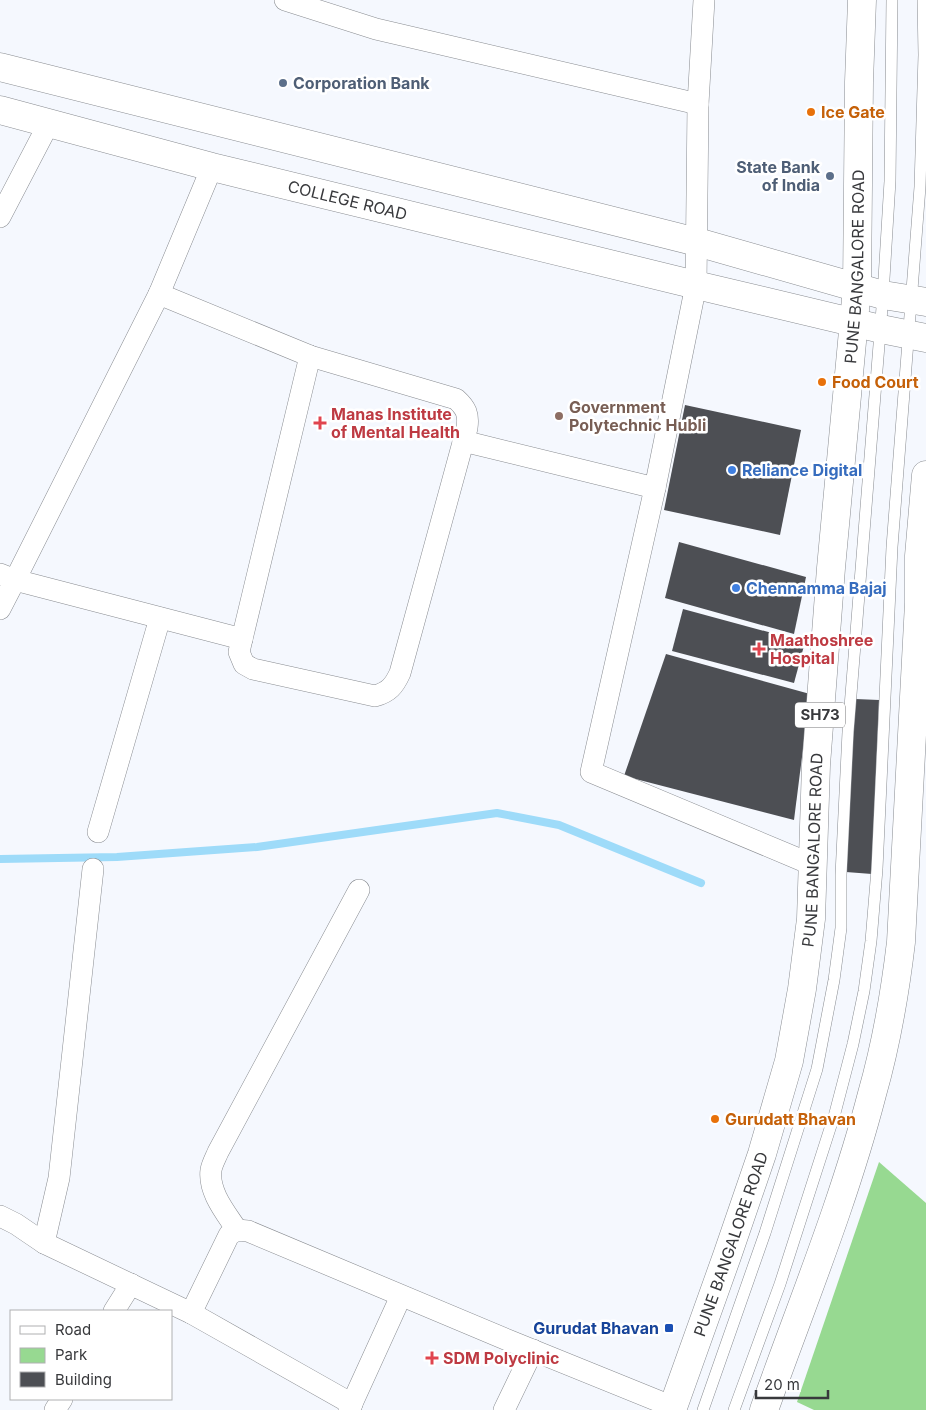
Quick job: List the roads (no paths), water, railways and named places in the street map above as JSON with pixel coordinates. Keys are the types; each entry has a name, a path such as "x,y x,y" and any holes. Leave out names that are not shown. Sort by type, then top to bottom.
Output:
{"main road":[{"name":"PUNE BANGALORE ROAD","path":"673,1409 752,1182 789,1061 805,972 811,919 816,765 831,568 857,288 859,82 862,0"},
{"path":"0,67 697,242 857,288 919,301"},
{"name":"COLLEGE ROAD","path":"0,110 212,167 696,285 918,336"},
{"path":"764,1410 849,1172 873,1094 890,1015 901,942 922,604 919,556 926,475"}],"street":[{"path":"285,0 376,29 698,104"},
{"path":"704,0 698,104 696,285 655,488 591,772 812,865"},
{"path":"0,217 49,122"},
{"path":"0,609 7,577 159,294 212,167"},
{"path":"159,294 310,356 456,399 466,408 468,418 463,441 400,673 395,685 391,689 386,693 375,696 253,668 244,664 239,652 310,356"},
{"path":"463,441 655,488"},
{"path":"7,577 242,639"},
{"path":"98,832 160,618"},
{"path":"44,1243 59,1178 93,868"},
{"path":"237,1230 216,1197 212,1185 211,1170 218,1152 359,890"},
{"path":"0,1216 16,1224 44,1243 191,1313 350,1407 401,1296"},
{"path":"191,1313 229,1235 237,1230 248,1230 673,1409"},
{"path":"115,1310 131,1284"},
{"path":"504,1410 533,1350"}],"lane":[{"path":"703,1410 766,1233 817,1069 834,980 841,928 841,874 848,732 881,328 890,181 892,0"},
{"path":"734,1410 780,1284 835,1113 854,1044 871,940 877,869 892,547 918,336 924,55 923,0"}],"waterway":[{"path":"0,859 117,857 257,847 497,813 559,825 701,883"}],"place":[{"name":"Corporation Bank","path":"283,83"},
{"name":"Ice Gate","path":"811,112"},
{"name":"State Bank of India","path":"830,176"},
{"name":"Food Court","path":"822,382"},
{"name":"Government Polytechnic Hubli","path":"559,416"},
{"name":"Manas Institute of Mental Health","path":"320,423"},
{"name":"Reliance Digital","path":"732,470"},
{"name":"Chennamma Bajaj","path":"736,588"},
{"name":"Maathoshree Hospital","path":"759,649"},
{"name":"Gurudatt Bhavan","path":"715,1119"},
{"name":"Gurudat Bhavan","path":"669,1328"},
{"name":"SDM Polyclinic","path":"432,1358"}]}
